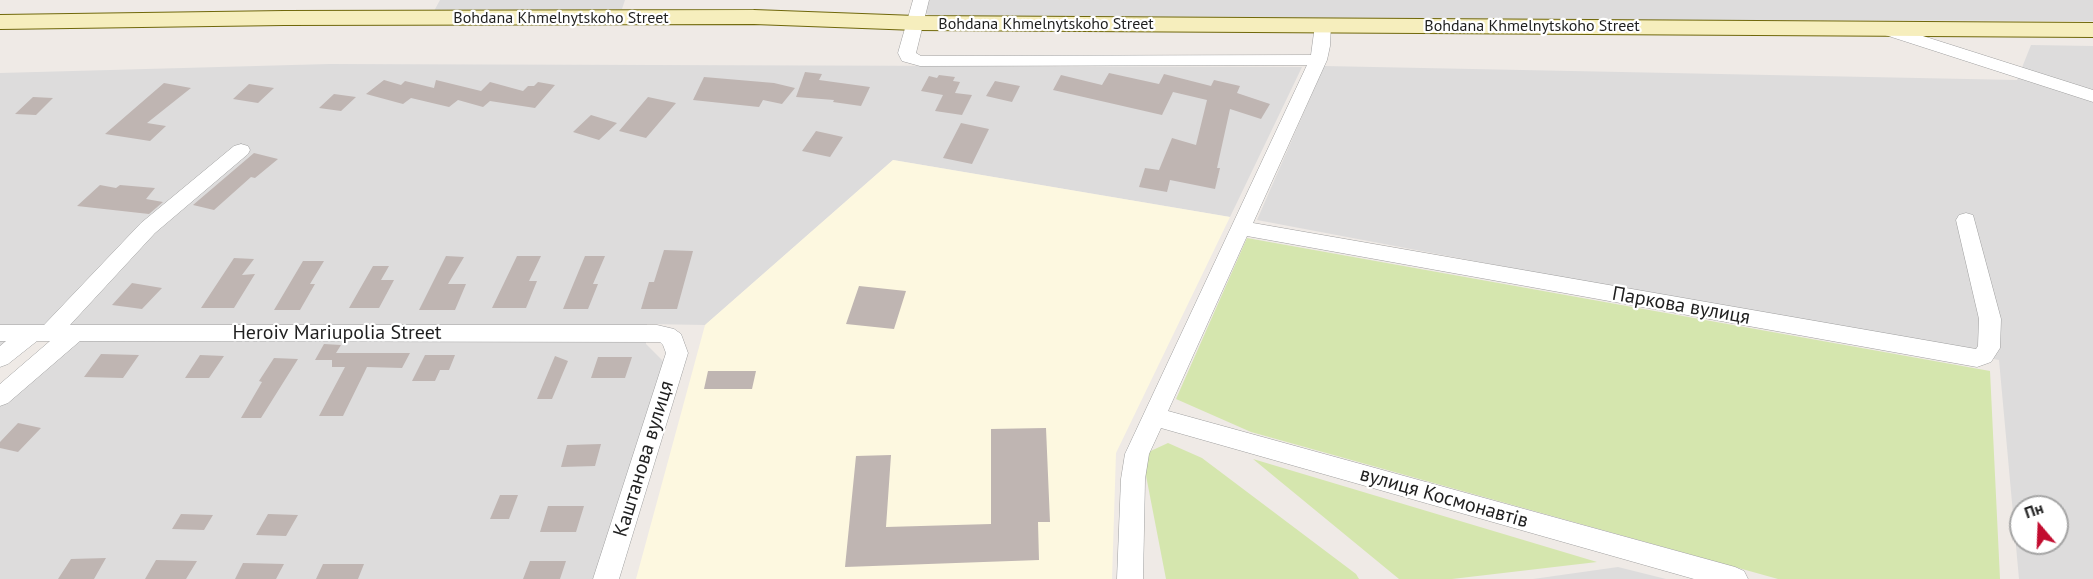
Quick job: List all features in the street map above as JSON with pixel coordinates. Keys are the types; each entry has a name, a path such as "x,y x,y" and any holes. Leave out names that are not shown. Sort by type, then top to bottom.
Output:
{"main road":[{"name":"Bohdana Khmelnytskoho Street","path":"0,22 284,18 754,17 918,11 1323,25 2093,30"}],"street":[{"path":"918,11 907,54 908,57 920,61 1318,60"},
{"path":"1130,579 1134,467 1137,454 1318,60 1322,46 1323,25"},
{"path":"1882,28 2093,96"},
{"path":"0,358 41,333 148,228 241,150"},
{"name":"Паркова вулиця","path":"1240,228 1977,358 1983,356 1989,348 1990,319 1966,220"},
{"name":"Heroiv Mariupolia Street","path":"0,333 657,333 673,340"},
{"path":"0,397 75,333"},
{"name":"Каштанова вулиця","path":"606,579 677,353 673,340"},
{"name":"вулиця Космонавтів","path":"1153,416 1735,579"}],"shaded area":[{"path":"440,0 625,0 622,9 434,11"},
{"path":"927,0 2093,0 2093,21 934,18 925,13"},
{"path":"2031,45 2093,46 2093,579 2019,579 2017,555 2069,555 2069,495 2011,495 1999,360 1257,220 1324,66 2017,80"},
{"path":"329,64 1302,67 1230,217 893,160 705,325 647,324 646,344 664,362 594,579 0,579 0,402 83,329 32,326 0,352 0,73"},
{"path":"893,160 1230,217 1116,453 1112,579 636,579 705,325"},
{"path":"1618,567 1666,579 1533,579"}],"green space":[{"path":"1247,238 1990,371 2000,579 1778,579 1251,432 1176,399"},
{"path":"1168,443 1202,458 1356,574 1359,579 1166,579 1142,455"},
{"path":"1253,459 1597,562 1452,579 1399,579"}],"building":[{"path":"805,72 822,74 819,80 870,87 861,106 833,102 834,100 796,97"},
{"path":"1109,73 1159,84 1164,74 1211,86 1214,80 1240,86 1237,93 1270,104 1261,119 1230,109 1217,168 1220,168 1215,189 1170,180 1167,192 1139,187 1145,168 1159,170 1172,138 1196,145 1207,100 1173,92 1162,115 1053,90 1061,75 1102,85"},
{"path":"939,75 955,77 953,81 960,82 955,93 972,95 962,115 935,111 943,95 921,91 929,76 937,78"},
{"path":"704,77 774,83 795,88 782,104 763,100 759,107 693,100"},
{"path":"384,80 401,85 405,81 434,88 436,80 481,91 490,82 523,91 538,82 555,85 535,108 490,101 483,107 458,100 449,107 411,98 403,104 366,94"},
{"path":"995,81 1020,86 1012,102 986,96"},
{"path":"164,83 191,88 147,123 166,126 150,141 105,134"},
{"path":"249,84 274,88 258,103 233,99"},
{"path":"334,94 356,97 341,111 319,108"},
{"path":"33,97 53,98 36,115 15,114"},
{"path":"648,97 676,103 646,138 619,131"},
{"path":"591,115 617,123 599,140 573,132"},
{"path":"961,123 989,129 972,164 943,158"},
{"path":"816,131 843,137 830,157 802,151"},
{"path":"254,153 278,159 255,178 251,177 214,210 193,205"},
{"path":"100,185 116,188 120,185 155,188 146,199 163,202 149,214 77,206"},
{"path":"664,250 693,251 677,309 641,309 649,282 654,282"},
{"path":"446,256 464,257 448,284 466,284 455,310 419,310"},
{"path":"517,256 541,256 529,281 537,281 526,308 492,308"},
{"path":"585,256 605,256 593,284 598,284 588,309 563,309"},
{"path":"234,258 254,259 242,275 255,274 234,308 201,308"},
{"path":"303,261 324,261 310,284 315,284 300,310 274,310"},
{"path":"373,266 389,266 381,280 394,280 379,308 349,308"},
{"path":"132,283 162,288 142,309 112,305"},
{"path":"859,286 906,291 894,329 846,324"},
{"path":"324,344 341,345 336,353 410,353 402,368 367,367 343,416 319,416 345,367 332,367 332,360 315,360"},
{"path":"101,354 139,355 123,378 84,377"},
{"path":"200,355 224,356 209,378 185,378"},
{"path":"425,355 455,355 449,370 440,370 435,381 412,381"},
{"path":"555,356 568,361 552,399 537,399"},
{"path":"598,357 632,357 625,378 591,378"},
{"path":"274,358 298,359 261,418 241,418 262,382 259,381"},
{"path":"708,371 756,371 752,389 704,389"},
{"path":"18,423 41,428 18,452 0,448 0,442"},
{"path":"1046,428 1050,522 1038,522 1039,560 845,567 856,456 891,455 886,527 991,524 991,429"},
{"path":"601,444 595,466 561,467 567,445"},
{"path":"500,495 518,495 509,519 490,519"},
{"path":"548,506 584,506 576,532 540,532"},
{"path":"181,514 213,515 204,530 172,529"},
{"path":"268,514 298,515 286,536 256,535"},
{"path":"106,558 94,579 58,579 71,559"},
{"path":"156,560 197,561 186,579 145,579"},
{"path":"530,561 566,561 560,579 523,579"},
{"path":"243,563 284,564 276,579 235,579"},
{"path":"323,564 364,564 358,579 316,579"}]}
